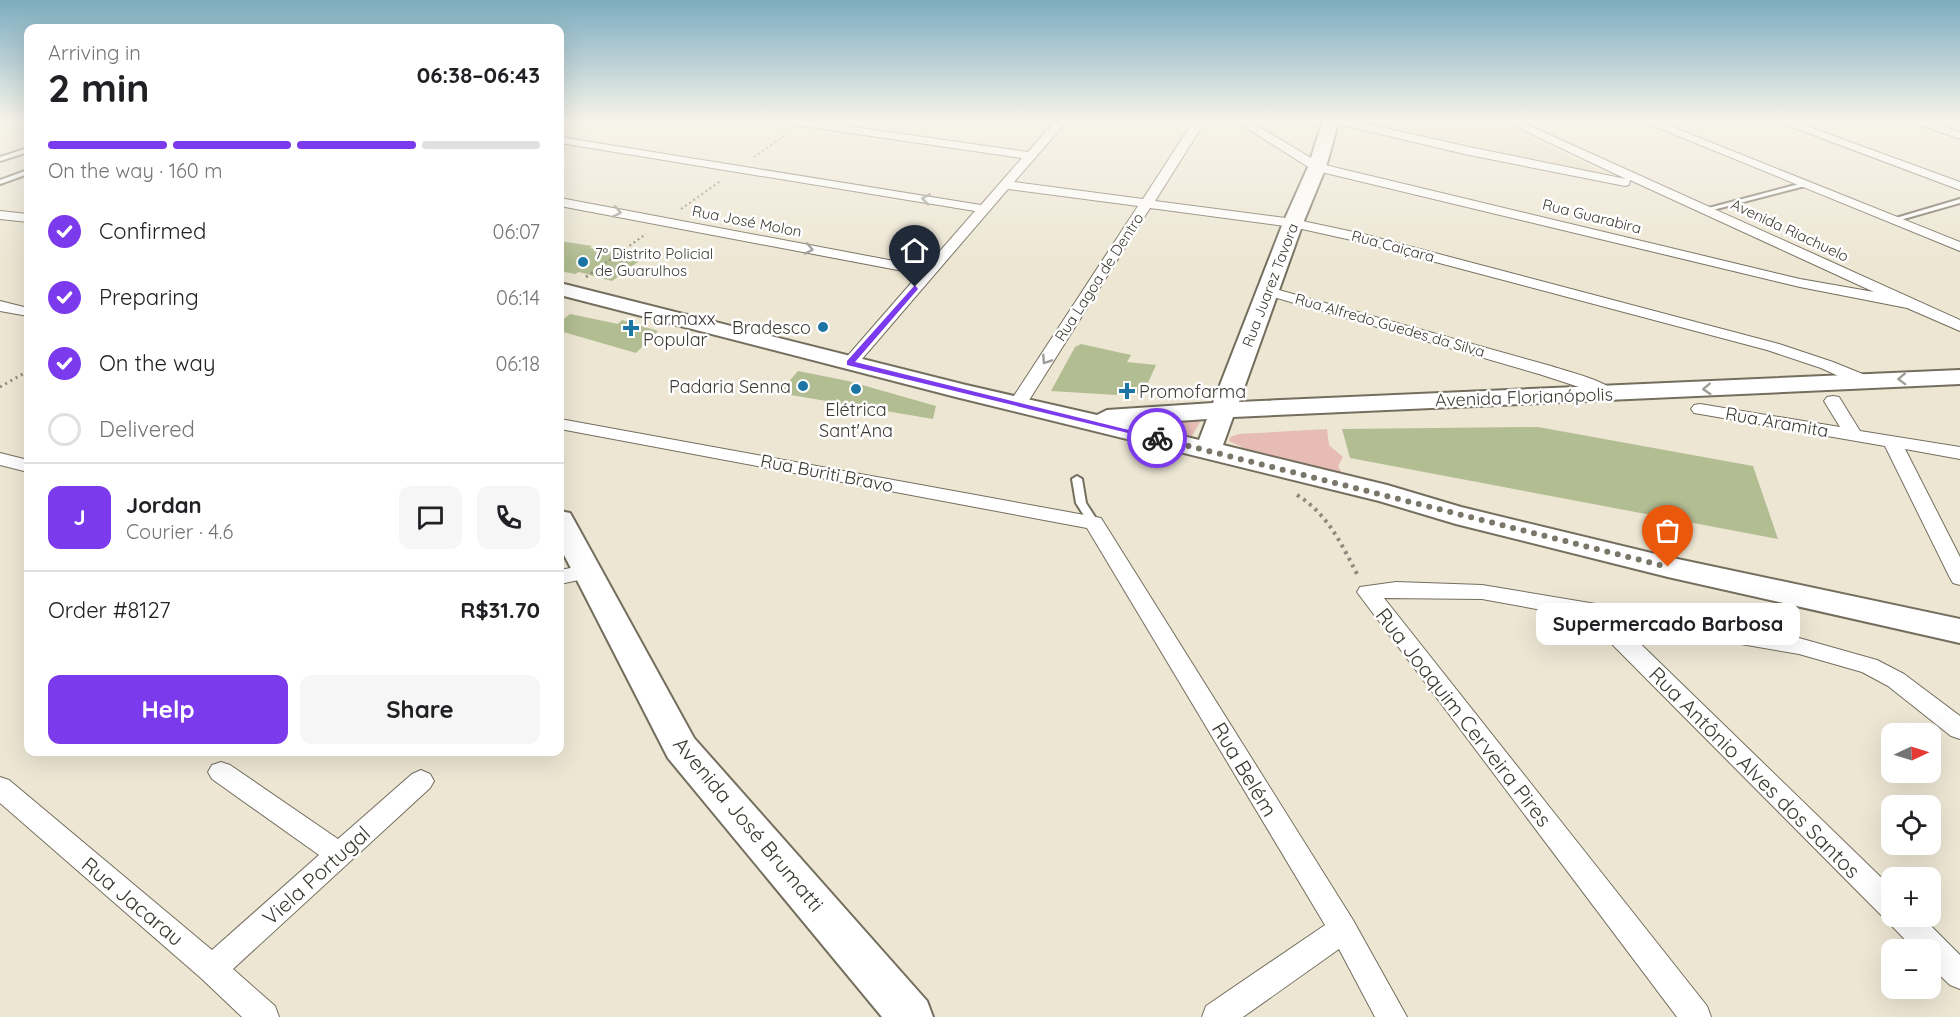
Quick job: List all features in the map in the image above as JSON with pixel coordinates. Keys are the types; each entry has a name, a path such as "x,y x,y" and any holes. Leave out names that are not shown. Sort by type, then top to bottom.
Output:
{"street":[{"path":"735,167 984,209"},
{"path":"850,363 1021,167"},
{"name":"Rua Lagoa de Dentro","path":"1017,405 1170,167"},
{"name":"Rua Juarez Tavora","path":"1208,451 1293,223 1317,167"},
{"name":"Rua Guarabira","path":"1319,167 1800,283 1912,304"},
{"path":"1551,167 1658,189"},
{"name":"Avenida Riachuelo","path":"1612,167 1960,326"},
{"path":"1761,167 1960,247"},
{"path":"1909,167 1960,186"},
{"name":"Rua Caiçara","path":"1005,185 1293,223 1358,237 1773,347 1827,365 1864,381"},
{"name":"Rua José Molon","path":"564,203 928,272"},
{"path":"0,215 24,218"},
{"path":"564,290 1658,565 1960,631"},
{"name":"Rua Alfredo Guedes da Silva","path":"1268,291 1569,377 1608,394"},
{"path":"0,306 24,311"},
{"name":"Rua Caiçara","path":"1773,347 1797,361 1828,392"},
{"name":"Rua Alfredo Guedes da Silva","path":"1511,360 1548,377 1555,383 1561,396"},
{"name":"Avenida Florianópolis","path":"1088,420 1139,414 1219,417 1700,409 1828,392 1864,381 1960,377"},
{"name":"Avenida Florianópolis","path":"1219,417 1608,394 1828,392 1960,394"},
{"name":"Rua Aramita","path":"1828,392 1854,435"},
{"name":"Rua Aramita","path":"1700,409 1960,453"},
{"name":"Rua Buriti Bravo","path":"564,425 1094,523"},
{"path":"1892,441 1960,578"},
{"path":"0,459 24,465"},
{"name":"Rua Belém","path":"1094,523 1343,929 1392,1017"},
{"name":"Avenida José Brumatti","path":"564,537 573,575 681,748 911,1017"},
{"path":"1368,592 1396,589 1482,592 1808,648 1869,666 1896,680 1960,729"},
{"name":"Rua Joaquim Cerveira Pires","path":"1368,592 1696,1017"},
{"name":"Rua Antônio Alves dos Santos","path":"1593,611 1881,896"},
{"path":"221,772 339,854"},
{"name":"Viela Portugal","path":"212,969 420,781"},
{"name":"Rua Jacarau","path":"0,788 212,969 264,1017"},
{"path":"1912,927 1960,975"},
{"path":"1217,1017 1343,929"}],"lane":[{"path":"0,182 24,173"},
{"path":"1705,210 1803,185"},
{"path":"1893,220 1960,201"},
{"path":"1077,478 1082,503 1094,523"}],"path":[{"path":"564,289 738,168"},
{"path":"0,387 24,373"},
{"name":"Rua Joaquim Cerveira Pires","path":"1287,490 1308,500 1327,521 1368,592"}],"shaded area":[{"path":"1573,167 1593,167 1612,176"},
{"path":"1197,419 1200,422 1192,436 1145,422"},
{"path":"1327,429 1329,445 1343,457 1338,466 1342,474 1248,450 1229,441 1230,437 1239,434"}],"building":[{"path":"564,242 592,246 590,248 642,259 612,281 579,272 575,274 564,272"},
{"path":"570,314 618,324 622,320 658,331 636,353 564,332 564,319"},
{"path":"1081,344 1131,355 1127,362 1156,365 1143,394 1117,395 1051,391 1075,347"},
{"path":"798,371 848,381 936,406 933,419 779,393"},
{"path":"1538,427 1753,466 1778,539 1350,458 1342,429"}],"way so far":[{"path":"1157,438 1387,494 1456,515 1668,567"}],"place":[{"name":"7º Distrito Policial de Guarulhos","path":"583,262"},
{"name":"Bradesco","path":"823,327"},
{"name":"Farmaxx Popular","path":"631,328"},
{"name":"Padaria Senna","path":"803,386"},
{"name":"Elétrica Sant'Ana","path":"856,389"},
{"name":"Promofarma","path":"1127,391"},
{"name":"Supermercado Barbosa","path":"1668,567"}],"route":[{"path":"915,287 850,363 1157,438"}]}
